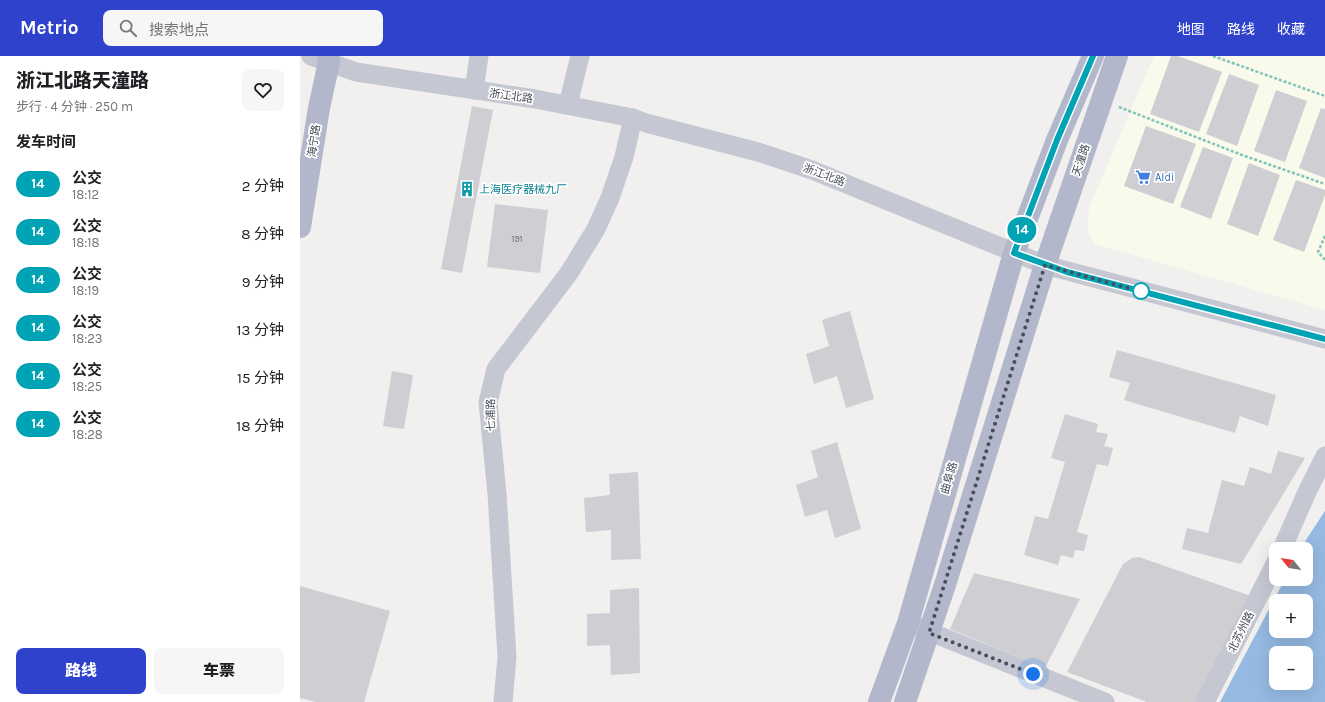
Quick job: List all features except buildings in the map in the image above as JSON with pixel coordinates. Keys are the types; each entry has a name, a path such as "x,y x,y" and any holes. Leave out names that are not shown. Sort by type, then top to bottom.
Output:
{"main road":[{"path":"1014,253 1057,140 1093,56"},
{"name":"天潼路","path":"1045,265 1117,56"},
{"name":"海宁路","path":"300,227 319,108 323,58"},
{"name":"曲阜路","path":"879,702 908,623 1014,253"},
{"path":"905,702 929,633 1045,265"}],"street":[{"path":"474,90 479,56"},
{"path":"568,105 580,56"},
{"name":"浙江北路","path":"323,58 356,72 568,105 633,118 646,123 758,152 812,170 1045,265 1325,339"},
{"name":"七浦路","path":"503,702 507,657 497,494 488,402 496,369 569,273 596,229 610,198 624,157 633,118"},
{"path":"1285,542 1306,492 1325,456"},
{"name":"北苏州路","path":"1205,702 1269,576"},
{"path":"908,623 929,633 1105,702"}],"path":[{"path":"1213,56 1325,96"},
{"path":"1101,100 1242,155 1325,184"},
{"path":"1325,236 1318,252 1325,260"}],"shaded area":[{"path":"1154,56 1325,56 1325,310 1095,244 1088,232 1089,208"}],"water":[{"path":"1325,511 1325,702 1220,702 1269,609 1269,638 1313,638 1313,594 1277,594 1281,586 1313,586 1313,542 1305,542"}],"bus line":[{"name":"14","path":"1093,56 1057,140 1014,253 1067,272 1325,339"}],"place":[{"name":"Aldi","path":"1143,177"},
{"name":"上海医疗器械九厂","path":"467,189"}],"route":[{"path":"1033,674 929,633 1045,265 1146,293 1141,291"}]}
